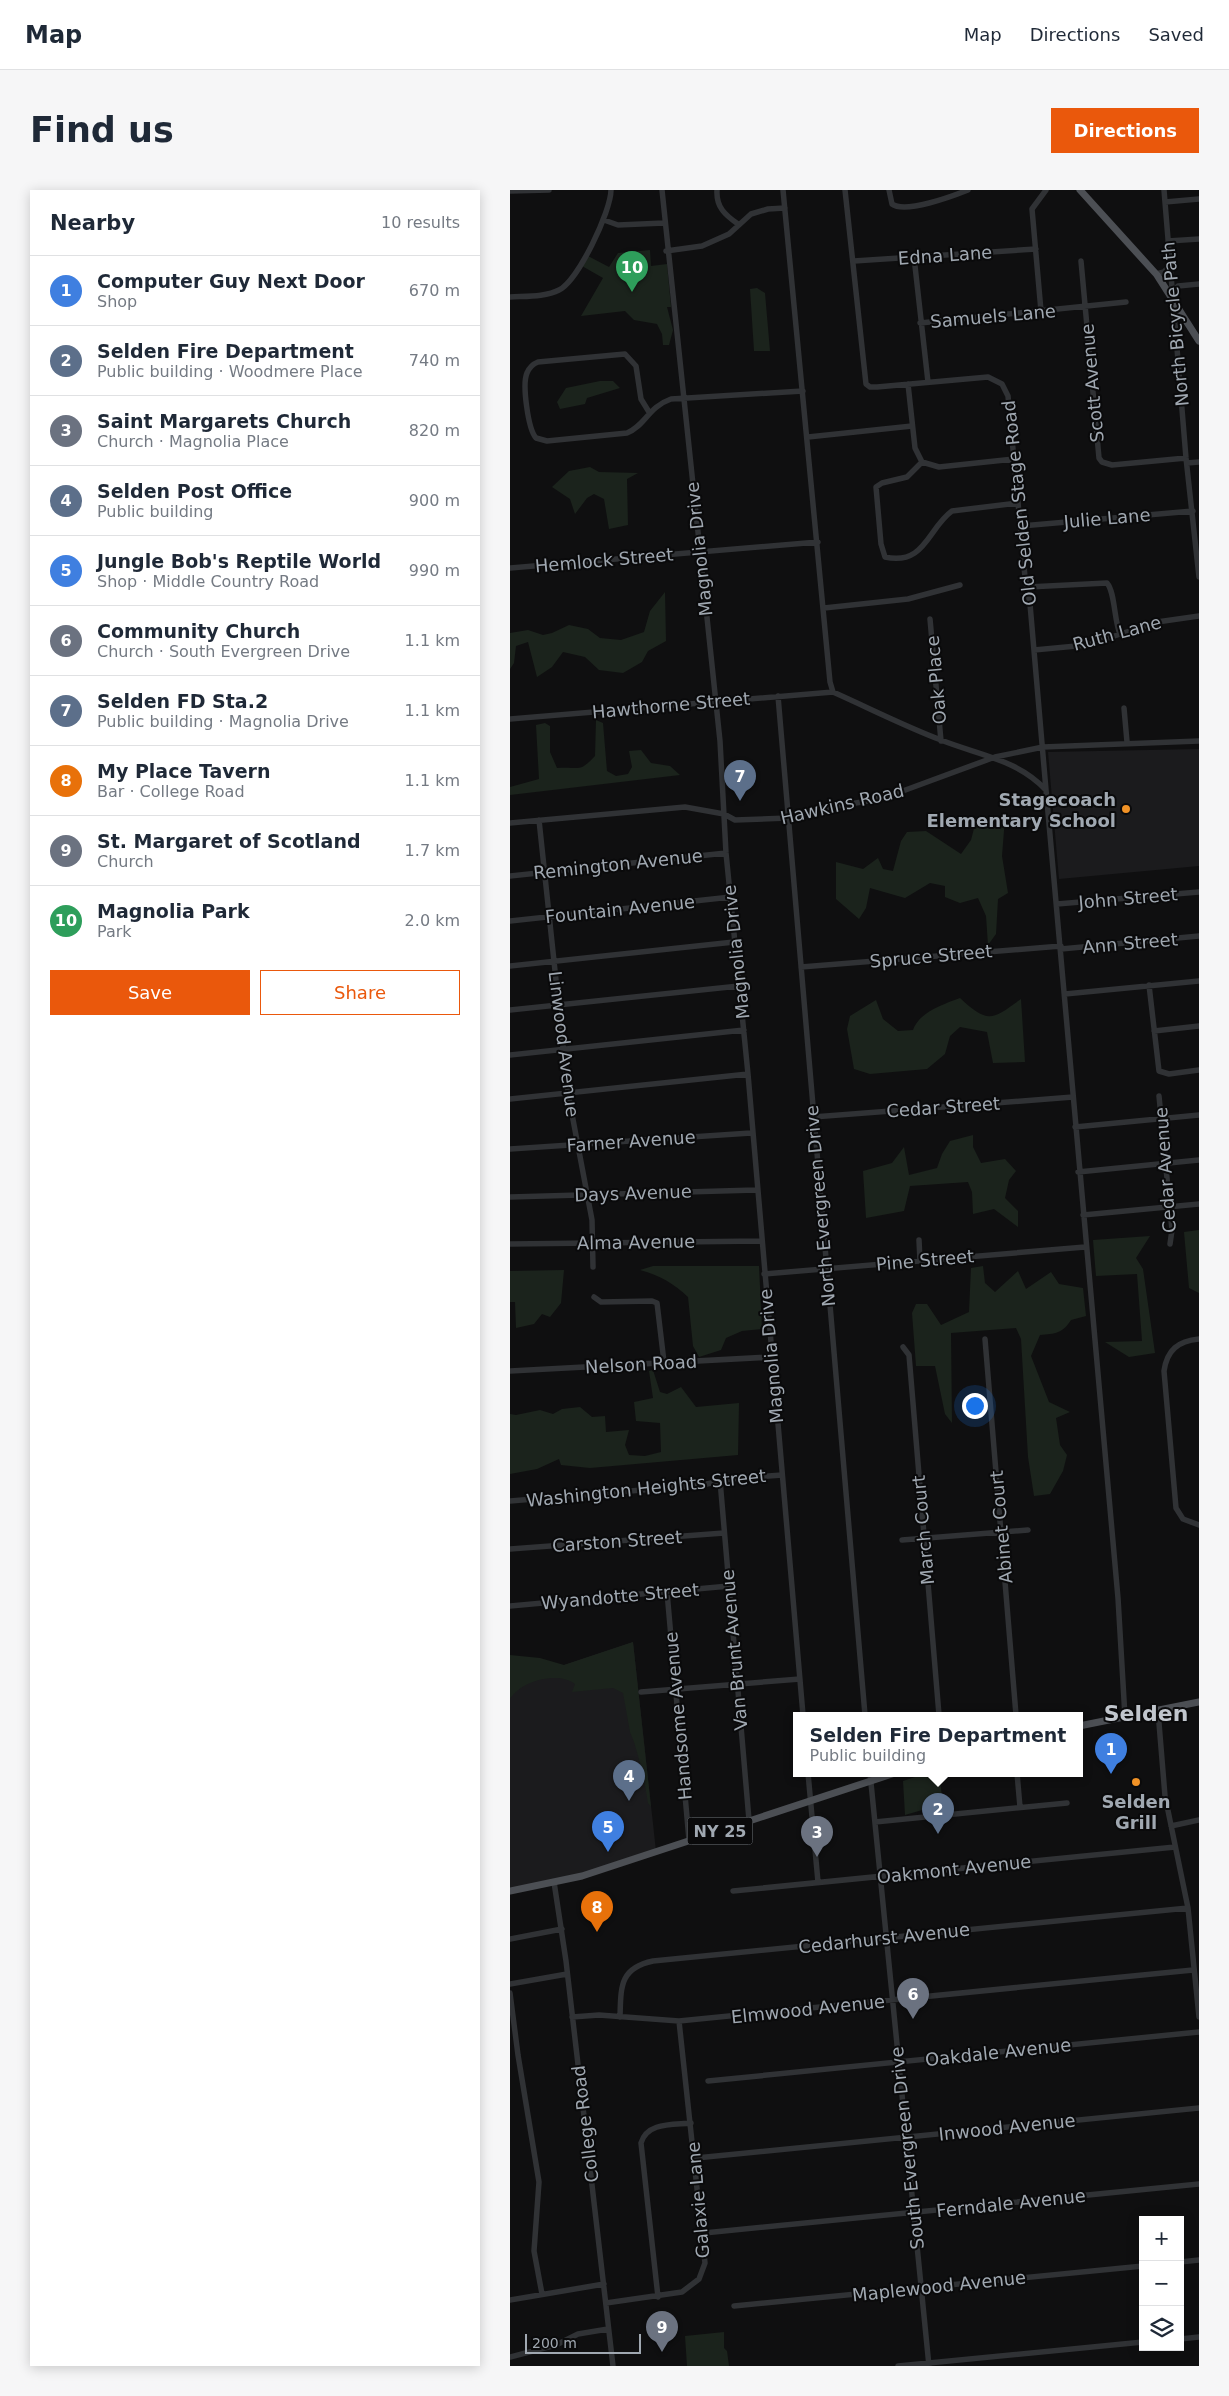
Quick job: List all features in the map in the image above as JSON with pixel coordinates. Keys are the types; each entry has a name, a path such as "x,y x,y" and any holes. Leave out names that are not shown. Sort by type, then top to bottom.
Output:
{"main road":[{"path":"1080,190 1156,274 1184,316 1196,329 1199,341"},
{"path":"1083,1725 1199,1702"},
{"name":"NY 25","path":"510,1891 580,1876 810,1800 868,1777"}],"street":[{"path":"510,191 549,190"},
{"path":"510,297 558,291 571,281 604,220 612,190"},
{"name":"Magnolia Drive","path":"662,190 666,250 684,399 720,741 726,853 748,1074 751,1133 803,1712"},
{"path":"717,190 722,212 738,224"},
{"path":"783,190 830,682 833,692 941,741 995,757 1024,771 1046,790"},
{"name":"Old Selden Stage Road","path":"845,190 854,261 865,382 872,387 988,377 1002,384 1008,396 1058,904 1074,1097 1078,1172 1118,1598 1125,1717"},
{"path":"889,190 892,204 903,207 933,202 968,190"},
{"path":"1041,311 1032,209 1046,190"},
{"name":"North Bicycle Path","path":"1164,190 1186,461 1195,508 1199,578"},
{"path":"1165,202 1199,199"},
{"path":"666,250 702,246 721,239 756,212 786,208"},
{"path":"604,220 618,225 664,223"},
{"path":"1168,241 1199,239"},
{"name":"Edna Lane","path":"854,261 1036,249"},
{"path":"914,257 928,382"},
{"path":"1080,261 1085,307"},
{"path":"1156,274 1164,272 1170,266"},
{"path":"1171,294 1178,286 1199,284"},
{"name":"Samuels Lane","path":"920,322 1126,302"},
{"name":"Scott Avenue","path":"1085,307 1102,462 1112,465 1186,461"},
{"path":"1174,318 1184,316"},
{"path":"649,412 641,399 636,366 628,356 613,354 538,362 526,373 532,430 536,438 547,441 622,434 634,429 649,412 664,401 803,391"},
{"path":"908,384 915,448 922,462 939,467 1014,460"},
{"path":"808,436 912,426"},
{"path":"1186,461 1199,462"},
{"path":"922,462 907,477 882,483 876,487 880,544 885,557 905,556 918,551 924,546 945,516 952,511 1018,503"},
{"name":"Julie Lane","path":"1020,526 1195,508"},
{"name":"Hemlock Street","path":"510,568 818,542"},
{"path":"1028,588 1107,583 1112,589 1116,624 1120,634"},
{"path":"824,608 908,600 960,585"},
{"name":"Ruth Lane","path":"1034,650 1087,645 1157,622 1199,616"},
{"name":"Oak Place","path":"930,619 941,741"},
{"name":"Hawthorne Street","path":"510,719 833,692"},
{"name":"North Evergreen Drive","path":"778,696 825,1268 865,1712"},
{"path":"1124,708 1127,742"},
{"name":"Hawkins Road","path":"510,823 685,807 724,814 735,820 788,818 819,809 900,792 995,757 1043,747 1127,742 1199,741"},
{"path":"710,811 718,809 723,800"},
{"name":"Linwood Avenue","path":"539,820 568,1093 592,1220 593,1267"},
{"name":"Remington Avenue","path":"510,876 726,853"},
{"name":"John Street","path":"1058,904 1199,892"},
{"name":"Fountain Avenue","path":"510,921 730,897"},
{"name":"Ann Street","path":"1061,947 1199,936"},
{"path":"510,966 734,942"},
{"name":"Spruce Street","path":"801,967 1061,947"},
{"path":"1065,994 1199,981"},
{"path":"510,1010 739,986"},
{"path":"1149,986 1157,1067 1164,1074 1199,1070"},
{"path":"1154,1031 1199,1026"},
{"path":"510,1055 744,1030"},
{"path":"510,1099 748,1074"},
{"name":"Cedar Avenue","path":"1159,1096 1172,1230 1170,1244"},
{"name":"Cedar Street","path":"813,1117 1074,1097"},
{"path":"1075,1127 1199,1115"},
{"name":"Farner Avenue","path":"510,1149 751,1133"},
{"path":"1078,1172 1199,1160"},
{"name":"Days Avenue","path":"510,1197 756,1190"},
{"path":"1082,1215 1199,1204"},
{"path":"919,1240 920,1261"},
{"name":"Alma Avenue","path":"510,1244 761,1241"},
{"name":"Pine Street","path":"764,1274 1085,1247"},
{"path":"594,1298 601,1302 652,1301 656,1303 659,1307 664,1362"},
{"name":"Abinet Court","path":"985,1339 1016,1712"},
{"path":"1199,1339 1185,1342 1173,1348 1166,1360 1164,1371 1176,1508 1183,1519 1199,1525"},
{"name":"March Court","path":"903,1347 909,1355 938,1712"},
{"name":"Nelson Road","path":"510,1371 771,1357"},
{"name":"Washington Heights Street","path":"510,1501 702,1485 720,1480 782,1475"},
{"name":"Van Brunt Avenue","path":"720,1480 749,1820"},
{"path":"902,1540 1028,1530"},
{"name":"Carston Street","path":"510,1549 724,1533"},
{"name":"Wyandotte Street","path":"510,1606 729,1586"},
{"name":"Handsome Avenue","path":"667,1592 689,1840"},
{"path":"641,1692 800,1679"},
{"path":"1158,1711 1165,1796 1188,1908 1199,2018"},
{"path":"808,1777 818,1882"},
{"name":"South Evergreen Drive","path":"870,1777 929,2364"},
{"path":"1016,1777 1020,1807"},
{"path":"875,1822 1067,1803"},
{"path":"1171,1826 1199,1820"},
{"name":"Oakmont Avenue","path":"733,1891 1175,1847"},
{"name":"College Road","path":"554,1882 562,1929 613,2366"},
{"name":"Cedarhurst Avenue","path":"620,2017 623,1979 632,1968 642,1963 1188,1908"},
{"path":"510,1940 562,1929"},
{"name":"Elmwood Avenue","path":"572,2017 600,2015 680,2022 1193,1970"},
{"path":"510,1984 567,1974"},
{"path":"510,1993 539,2182 534,2251 542,2294"},
{"name":"Galaxie Lane","path":"606,2303 658,2297 682,2292 699,2280 705,2263 704,2234 680,2022"},
{"name":"Oakdale Avenue","path":"708,2081 1199,2032"},
{"name":"Inwood Avenue","path":"696,2158 1199,2108"},
{"path":"658,2297 641,2143 643,2136 656,2127 691,2123"},
{"name":"Ferndale Avenue","path":"704,2234 1199,2184"},
{"path":"1184,2262 1199,2260"},
{"name":"Maplewood Avenue","path":"734,2306 1139,2266"},
{"path":"510,2300 604,2284"},
{"path":"510,2357 556,2345 578,2334 608,2329"},
{"path":"1184,2338 1199,2337"},
{"path":"898,2366 1139,2342"}],"shaded area":[{"path":"650,250 651,266 667,264 671,307 667,307 673,330 669,345 663,345 662,334 657,324 634,320 625,311 581,316 603,278 582,266 588,256 609,267 618,253"},
{"path":"757,288 765,293 770,351 754,351 750,289"},
{"path":"600,381 613,381 620,388 587,398 585,404 560,409 557,402 566,388"},
{"path":"590,467 599,472 638,473 627,479 628,525 609,529 604,499 594,494 587,498 575,514 570,499 552,487 569,471"},
{"path":"665,592 666,641 648,651 642,662 623,673 599,670 585,657 563,652 552,667 537,677 528,642 516,646 514,663 510,669 510,633 528,630 543,635 569,625 588,629 600,638 621,640 644,632 650,611"},
{"path":"596,720 603,723 607,771 616,776 628,774 632,767 629,751 641,750 651,763 670,766 680,775 510,795 510,787 539,779 536,725 545,723 550,726 550,752 557,768 578,768 585,765 595,756"},
{"name":"Stagecoach Elementary School","path":"1199,749 1199,866 1059,879 1048,752"},
{"path":"977,817 1005,818 1002,856 1008,893 998,899 996,934 988,945 986,916 978,898 960,903 945,897 945,886 930,883 905,898 870,888 866,908 859,919 836,899 836,862 863,869 878,858 883,869 893,871 901,841 907,832 926,831 961,854 971,840"},
{"path":"960,998 977,1012 990,1016 996,1015 1021,999 1025,1062 993,1063 987,1032 960,1027 950,1036 945,1054 927,1069 870,1074 854,1069 847,1029 850,1016 876,1000 883,1019 898,1031 913,1030 926,1014"},
{"path":"973,1135 973,1147 981,1163 1005,1159 1016,1171 1009,1180 1005,1198 1018,1211 1018,1227 994,1209 973,1214 972,1192 968,1182 910,1186 904,1211 866,1218 863,1171 892,1163 904,1147 909,1175 937,1168 942,1154 950,1141"},
{"path":"1199,1230 1199,1293 1189,1288 1184,1232"},
{"path":"1150,1236 1136,1258 1143,1269 1155,1353 1129,1357 1105,1342 1142,1341 1137,1274 1096,1276 1093,1240"},
{"path":"653,1266 759,1266 762,1329 742,1331 726,1338 721,1350 699,1357 693,1346 688,1297 666,1280 640,1270"},
{"path":"983,1266 985,1283 995,1292 1018,1271 1026,1289 1051,1272 1059,1284 1083,1288 1086,1316 1071,1320 1065,1328 1058,1332 1040,1335 1031,1356 1049,1402 1070,1412 1056,1418 1060,1445 1067,1455 1063,1471 1050,1494 1034,1496 1028,1457 1021,1339 1016,1328 951,1333 952,1423 945,1414 935,1366 916,1366 912,1313 916,1304 927,1304 941,1325 969,1312 971,1268"},
{"path":"564,1270 561,1303 550,1317 542,1314 534,1324 516,1328 515,1302 510,1302 510,1271"},
{"path":"653,1370 660,1392 667,1394 681,1387 696,1407 739,1403 738,1455 590,1468 561,1465 559,1459 537,1469 510,1474 510,1414 516,1415 540,1410 553,1414 562,1409 580,1407 592,1417 605,1416 606,1432 629,1430 625,1445 629,1455 645,1456 661,1452 660,1423 636,1421 634,1402 653,1398 649,1371"},
{"path":"633,1642 656,1851 580,1876 510,1891 510,1672 564,1665"},
{"path":"633,1642 651,1807 648,1803 643,1773 630,1732 623,1693 613,1688 572,1692 575,1684 568,1680 550,1678 522,1687 510,1699 510,1655 540,1658 564,1665"},
{"path":"915,1777 940,1777 943,1804 905,1815 903,1781"},
{"path":"724,2332 724,2348 727,2351 729,2366 687,2366 685,2336"}],"place":[{"name":"Magnolia Park","path":"632,292"},
{"name":"Selden FD Sta.2","path":"740,801"},
{"name":"Stagecoach Elementary School","path":"1126,809"},
{"name":"Computer Guy Next Door","path":"1111,1774"},
{"name":"Selden Grill","path":"1136,1782"},
{"name":"Selden Post Office","path":"629,1801"},
{"name":"Selden Fire Department","path":"938,1834"},
{"name":"Jungle Bob's Reptile World","path":"608,1852"},
{"name":"Saint Margarets Church","path":"817,1857"},
{"name":"My Place Tavern","path":"597,1932"},
{"name":"Community Church","path":"913,2019"},
{"name":"St. Margaret of Scotland","path":"662,2352"}],"district":[{"name":"Selden","path":"1146,1713"}]}
